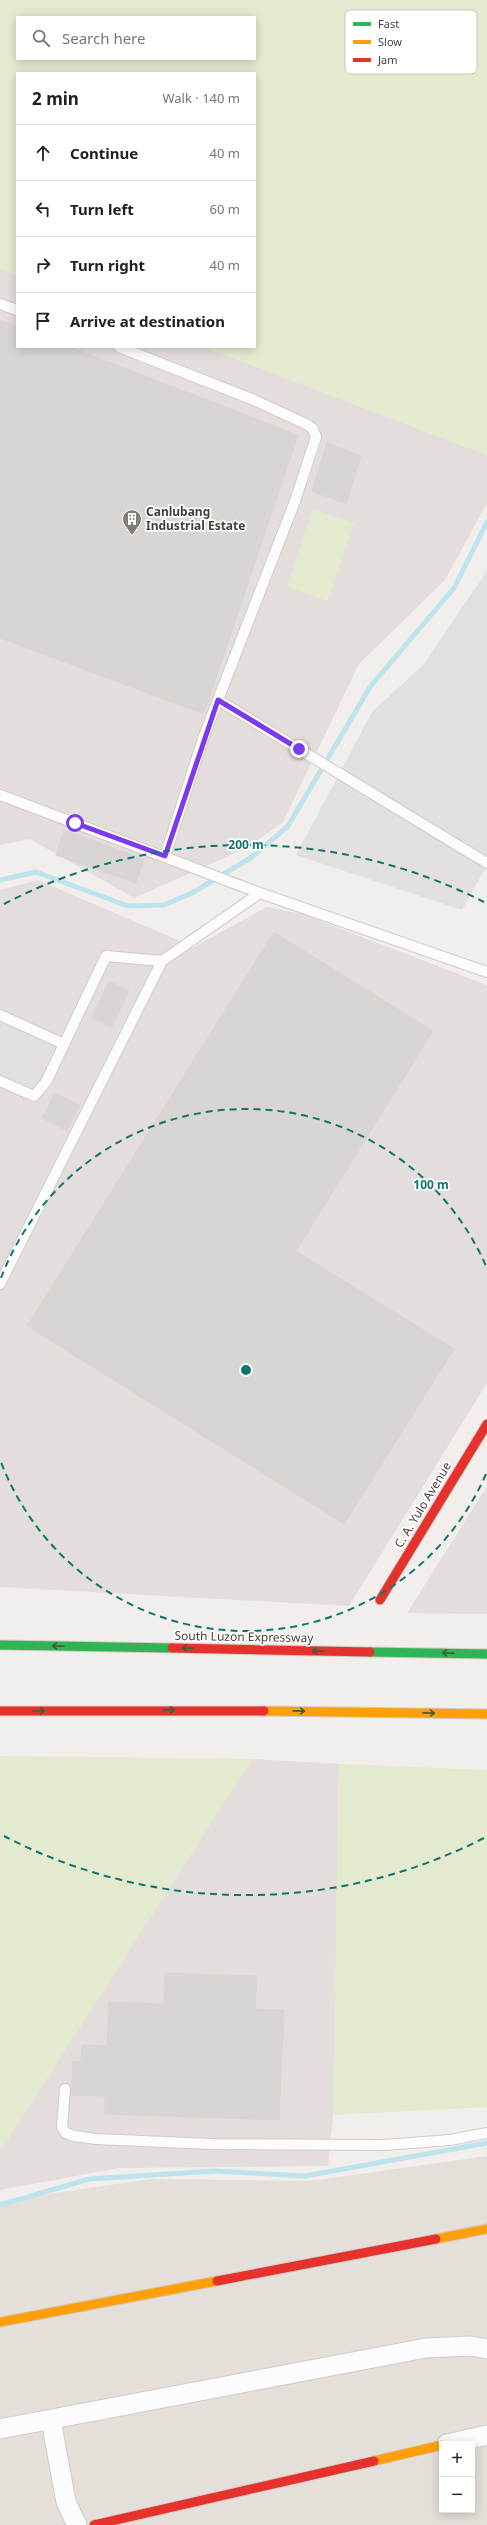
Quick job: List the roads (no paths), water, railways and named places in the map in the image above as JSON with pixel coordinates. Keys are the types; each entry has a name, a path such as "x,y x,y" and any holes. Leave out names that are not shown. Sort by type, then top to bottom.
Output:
{"main road":[{"name":"C. A. Yulo Avenue","path":"380,1600 487,1424"},
{"name":"South Luzon Expressway","path":"0,1645 487,1654"},
{"path":"0,1711 487,1714"},
{"path":"0,2322 487,2229"},
{"path":"94,2525 439,2446"}],"street":[{"path":"0,2429 426,2348 471,2346 487,2349"},
{"path":"51,2420 66,2502 77,2525"},
{"path":"460,2441 487,2435"}],"lane":[{"path":"0,304 16,310"},
{"path":"122,348 254,400 308,425 315,435 315,441 295,501 218,700 165,856"},
{"path":"218,700 487,863"},
{"path":"0,795 192,866 260,893 487,972"},
{"path":"0,1284 162,961 260,893"},
{"path":"0,1081 34,1096 46,1082 106,956 162,961"},
{"path":"0,1015 64,1044"},
{"path":"65,2089 62,2127 66,2132 74,2136 96,2139 219,2144 384,2145 450,2140 487,2133"}],"waterway":[{"path":"0,880 36,872 128,906 164,905 192,893 252,857 288,826 370,687 454,588 487,522"},
{"path":"0,2205 89,2179 215,2171 305,2176 487,2143"}],"place":[{"name":"Canlubang Industrial Estate","path":"132,536"}]}
